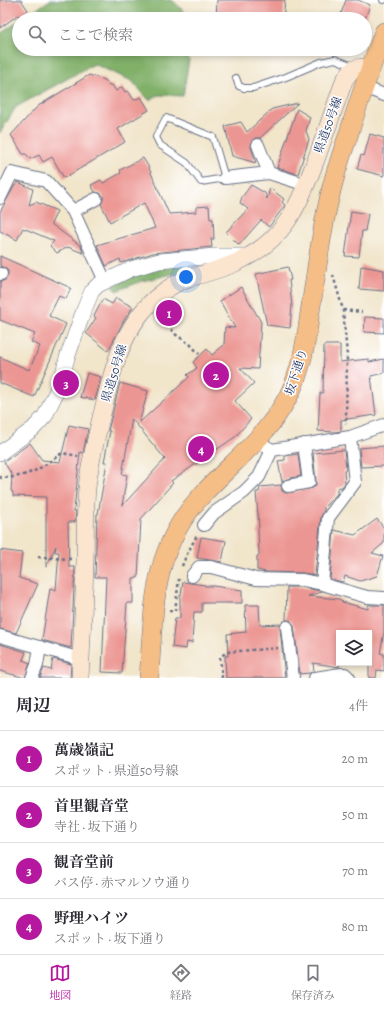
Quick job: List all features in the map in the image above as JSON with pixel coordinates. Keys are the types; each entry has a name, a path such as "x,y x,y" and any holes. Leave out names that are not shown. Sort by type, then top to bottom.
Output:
{"main road":[{"name":"坂下通り","path":"372,54 384,32"},
{"name":"坂下通り","path":"149,678 156,590 162,564 171,540 183,520 201,496 264,445 272,422 285,405 299,371 306,338 328,204 337,170 364,87 364,68 371,56"},
{"name":"県道50号線","path":"80,678 88,481 98,429 110,382 124,339 139,316 154,300 171,287 189,278 219,270 249,256 266,246 278,234 294,212 307,184 344,81 350,72 364,68"}],"street":[{"path":"364,87 384,95"},
{"path":"258,145 269,173"},
{"path":"0,198 12,173 46,181 73,211 105,281"},
{"path":"225,178 269,173 307,184"},
{"path":"73,211 96,199"},
{"path":"0,453 33,429 45,416 60,384 67,358 86,305 94,289 105,281 131,269 159,261 249,256"},
{"path":"204,524 214,513 244,492 259,477 264,445 304,444 350,437 384,425"},
{"path":"322,584 328,518 355,482 350,437"},
{"path":"288,486 309,482 304,444"},
{"path":"192,576 198,567 211,568 256,579 303,580 367,597 384,598"},
{"path":"287,627 293,678"},
{"path":"0,636 81,659"},
{"path":"32,678 37,665 40,647"},
{"path":"315,678 345,674 349,678"}],"lane":[{"path":"236,78 239,86 244,88 252,88 286,77 321,62 335,59 364,68"},
{"path":"166,118 213,137 225,178 201,182 187,163 160,145 156,137 166,118"}],"path":[{"path":"331,269 343,310 347,356 346,433 350,437"},
{"path":"343,310 362,312"},
{"path":"164,321 175,334 191,345 199,354"},
{"path":"0,476 1,478 15,478 27,475 41,468 62,453"},
{"path":"38,557 85,560"},
{"path":"222,678 220,657 227,652 289,647"}],"green space":[{"path":"50,0 172,0 185,12 32,12"},
{"path":"12,26 12,56 188,56 189,60 183,96 159,95 149,100 132,81 94,64 16,107 0,133 0,34"},
{"path":"189,265 190,270 142,281 116,291 112,287 131,277 159,269"}],"building":[{"path":"0,0 21,0 28,10 26,12 12,12 12,19 0,28"},
{"path":"217,0 285,0 284,12 216,12"},
{"path":"346,0 358,0 370,5 368,12 342,12"},
{"path":"89,75 105,80 109,85 112,85 116,91 122,87 125,92 128,91 134,100 141,97 149,110 118,129 125,142 64,178 52,157 43,162 39,155 31,159 26,154 23,154 11,135 38,106"},
{"path":"298,103 260,138 256,138 252,141 251,147 256,163 232,156 225,126 241,122 247,132 272,109"},
{"path":"297,109 310,117 306,131 309,139 298,174 277,168"},
{"path":"370,134 384,138 384,176 357,169 361,155 364,156"},
{"path":"143,158 169,214 196,212 196,207 209,206 210,219 213,219 214,239 211,239 212,247 153,253 121,263 120,259 106,266 97,245 155,228 144,203 110,222 101,204 103,196 100,193 95,192 91,185 101,180 103,183 121,173 120,170"},
{"path":"18,182 33,189 29,205 36,202 57,211 51,224 81,246 83,253 68,247 57,253 50,246 54,241 23,228 17,240 0,231 0,212"},
{"path":"251,185 265,193 267,199 270,188 284,199 282,202 285,205 269,227 261,220 239,245 226,232 248,209 240,203 242,197"},
{"path":"351,211 368,214 365,231 362,231 359,257 345,256"},
{"path":"0,256 71,288 66,299 59,296 49,316 66,324 34,397 0,383 0,357 29,370 40,346 31,342 35,334 0,320 0,282 5,280 8,271 0,266"},
{"path":"361,266 384,270 384,291 359,289"},
{"path":"288,267 291,280 289,280 292,305 290,328 267,325 256,274"},
{"path":"241,287 261,322 258,369 240,368 254,383 235,401 251,419 235,437 171,481 173,483 141,519 138,578 133,578 133,603 127,603 122,673 102,672 106,577 95,577 97,514 107,462 104,462 110,431 108,431 120,383 148,391 139,423 189,377 187,375 197,368 193,362 207,349 212,355 224,345 225,327 235,328 220,301","holes":["132,419 165,459 122,506 127,475 122,474"]},
{"path":"116,298 133,307 124,320 108,351 86,333 96,318 94,316 103,299 112,304"},
{"path":"365,317 384,318 384,333 364,332"},
{"path":"324,345 340,345 340,362 369,359 369,362 384,359 384,373 371,376 376,415 341,420 341,431 335,432 318,431 320,393 323,393"},
{"path":"87,373 101,377 95,400 80,397"},
{"path":"69,425 88,429 83,453 80,452 74,511 76,511 75,522 68,522 69,567 75,567 71,648 42,640 50,588 56,590 59,552 55,552 56,546 46,567 46,497 13,496 13,492 11,491 12,475 4,462 30,443 42,460 60,462"},
{"path":"384,446 384,466 361,467 359,448"},
{"path":"344,450 346,468 344,471 345,483 342,487 337,488 337,494 324,507 321,517 315,575 303,573 266,572 257,570 257,556 259,556 259,528 256,492 259,492 260,487 281,485 282,491 286,493 313,488 316,485 316,481 313,453"},
{"path":"298,454 301,476 287,479 282,482 278,461 285,460 285,456"},
{"path":"377,519 384,528 384,543 372,553 383,556 377,576 360,581 345,576 343,582 330,579 334,530 355,535"},
{"path":"201,537 226,541 222,562 197,558"},
{"path":"0,550 22,553 19,578 38,584 16,633 0,629"},
{"path":"183,582 242,590 242,603 202,603 202,612 194,612 192,643 187,642 186,649 172,647 175,618 180,618 180,595"},
{"path":"287,587 302,587 320,591 322,592 308,596 339,599 342,602 368,609 368,605 384,605 384,632 380,653 384,654 384,671 377,670 376,678 369,678 369,666 372,666 372,630 336,630 336,666 339,667 313,663 314,671 300,674 294,626 290,620 286,620"},
{"path":"245,605 259,605 260,625 280,624 285,678 226,678 225,656 228,656 227,634 246,632"},
{"path":"0,644 26,652 23,660 30,663 25,678 0,671"},
{"path":"53,659 71,664 70,678 40,678 44,668 51,670"}],"place":[{"name":"萬歳嶺記","path":"169,313"},
{"name":"首里観音堂","path":"216,375"},
{"name":"観音堂前","path":"66,383"},
{"name":"野理ハイツ","path":"201,449"}]}
